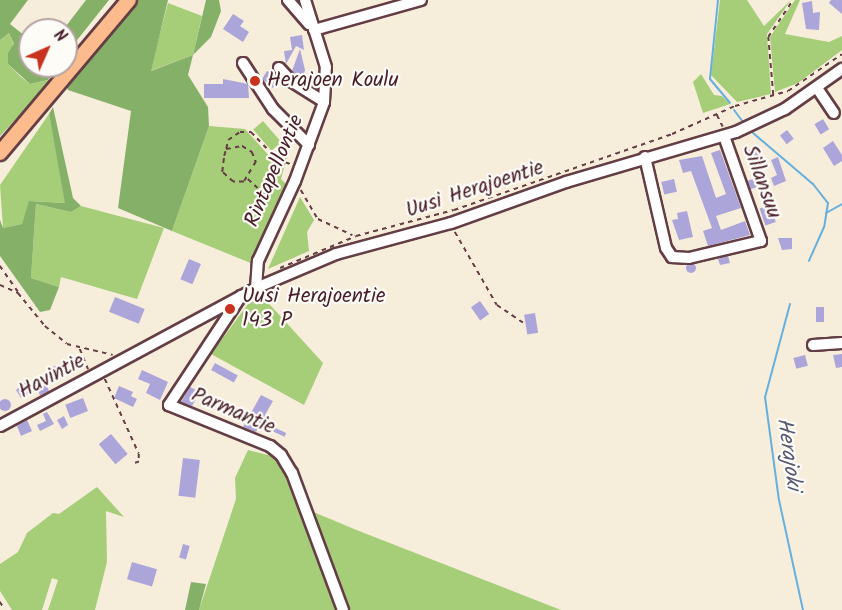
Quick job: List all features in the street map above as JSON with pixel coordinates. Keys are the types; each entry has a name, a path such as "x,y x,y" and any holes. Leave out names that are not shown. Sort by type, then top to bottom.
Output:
{"main road":[{"path":"0,153 129,0"}],"street":[{"path":"288,0 313,28 422,0"},
{"name":"Rintapellontie","path":"256,288 258,261 309,145 324,102 326,67 305,0"},
{"path":"243,63 273,110 309,145"},
{"path":"279,68 291,81 324,102"},
{"name":"Uusi Herajoentie","path":"122,359 256,288 336,254 451,223 645,157 724,136 765,120 817,88 842,69"},
{"path":"817,88 834,113"},
{"name":"Sillansuu","path":"645,157 666,248 672,257 689,258 761,241 724,136"},
{"name":"Parmantie","path":"241,296 169,405 270,446 281,455 292,473 342,610"},
{"path":"813,345 842,343"},
{"name":"Havintie","path":"0,426 90,379 122,359"}],"path":[{"path":"773,95 768,37 793,0"},
{"path":"275,270 356,236 454,210 672,134 717,114 801,85 842,54"},
{"path":"717,114 724,136"},
{"path":"226,149 242,146 252,152 256,162 247,178 233,182 222,172 226,149 228,140 240,132 251,132 277,159 290,164"},
{"path":"247,178 265,195"},
{"path":"298,184 318,219 356,236"},
{"path":"451,223 497,306 525,324"},
{"path":"0,266 18,293 45,326 67,344 122,359"},
{"path":"0,285 18,293"},
{"path":"79,348 90,379"},
{"path":"102,372 139,454 139,462 133,464"},
{"path":"0,602 5,610"}],"green space":[{"path":"0,0 28,0 10,24 18,30 18,73 8,64 8,53 14,44 9,33 0,40"},
{"path":"86,0 109,0 78,39 78,18 72,18"},
{"path":"137,0 168,0 151,71 193,55 188,75 208,107 209,126 172,231 118,208 131,111 68,90 66,85 72,78 78,78 78,71"},
{"path":"206,0 219,0 221,11 211,37 193,55"},
{"path":"720,0 747,0 764,26 791,0 767,34 771,94 737,102 711,75"},
{"path":"795,0 800,0 785,34 829,42 842,36 842,50 798,83 775,92 770,37"},
{"path":"168,3 202,16 193,55 150,71"},
{"path":"9,33 14,45 8,64 18,74 18,78 22,78 30,84 54,79 0,136 0,40"},
{"path":"701,74 714,95 722,96 730,104 703,113 693,82"},
{"path":"23,78 49,78 48,80 30,84"},
{"path":"53,107 73,198 81,206 71,212 36,204 31,278 59,287 50,310 40,312 0,256 0,220 3,228 22,224 29,201 65,203 49,114"},
{"path":"49,114 66,203 30,201 22,224 3,228 0,185"},
{"path":"263,121 281,142 272,151 253,130"},
{"path":"209,126 245,129 271,158 291,142 281,179 286,184 253,264 172,231"},
{"path":"300,197 314,220 307,232 309,251 268,269"},
{"path":"36,204 71,212 81,206 164,228 137,299 61,277 59,287 31,278"},
{"path":"262,296 323,363 304,405 211,354 248,304"},
{"path":"248,450 272,456 283,470 337,610 199,610 236,499 235,478"},
{"path":"97,487 124,517 106,511 107,562 95,610 48,610 58,580 52,578 42,610 12,610 0,591 0,564 18,552 27,533 53,513 59,514"},
{"path":"311,511 359,531 561,610 348,610"},
{"path":"191,582 206,584 199,610 185,610"}],"building":[{"path":"831,0 842,0 842,14 829,3"},
{"path":"812,1 813,13 820,12 819,30 806,29 802,3"},
{"path":"233,14 244,21 240,26 249,32 243,42 223,29"},
{"path":"302,35 304,50 296,46 286,64 284,51 292,50 290,37"},
{"path":"300,49 305,70 302,79 292,71"},
{"path":"267,71 278,78 273,88 262,79"},
{"path":"223,79 248,84 249,98 204,98 204,84 223,84"},
{"path":"823,119 829,129 821,134 814,124"},
{"path":"787,130 794,139 787,144 780,136"},
{"path":"833,141 842,155 842,161 834,166 823,148"},
{"path":"759,147 762,157 750,160 748,151"},
{"path":"720,150 741,208 716,216 721,230 745,221 750,235 708,246 703,231 712,228 691,171 683,173 679,160 702,156 716,198 726,194 711,153"},
{"path":"778,157 786,181 774,186 771,178 777,175 771,160"},
{"path":"756,178 759,187 750,189 747,181"},
{"path":"674,179 677,192 664,195 661,182"},
{"path":"770,205 776,222 765,226 760,209"},
{"path":"687,211 693,237 679,240 672,220 678,219 677,213"},
{"path":"778,238 792,238 792,249 782,250"},
{"path":"728,256 730,263 720,265 718,259"},
{"path":"189,259 201,264 192,284 180,279"},
{"path":"691,263 695,264 695,272 691,273 687,272 686,268 687,264"},
{"path":"115,297 145,309 139,324 109,312"},
{"path":"480,301 489,314 480,320 471,307"},
{"path":"816,307 824,307 824,322 816,322"},
{"path":"535,313 538,333 527,334 524,315"},
{"path":"842,354 842,367 836,368 833,355"},
{"path":"805,355 808,366 796,369 793,358"},
{"path":"215,363 238,376 234,383 211,370"},
{"path":"53,366 59,366 63,373 59,380 53,380 49,376 49,370"},
{"path":"142,370 168,382 160,400 146,393 150,384 138,379"},
{"path":"29,379 35,390 21,398 16,390"},
{"path":"45,382 49,391 40,395 36,386"},
{"path":"119,386 133,392 131,396 137,399 133,407 114,398"},
{"path":"190,387 200,392 192,406 181,402"},
{"path":"261,395 273,401 265,415 271,418 266,427 260,424 256,432 243,427"},
{"path":"83,398 88,411 70,418 65,405"},
{"path":"7,399 11,405 7,411 3,411 -1,403"},
{"path":"47,412 54,424 40,431 37,425 46,421 43,414"},
{"path":"64,416 68,425 62,429 57,420"},
{"path":"27,420 32,431 21,436 17,426"},
{"path":"269,425 286,433 285,437 267,429"},
{"path":"111,434 128,454 115,464 99,444"},
{"path":"183,458 200,460 195,498 178,496"},
{"path":"183,544 190,546 186,559 179,557"},
{"path":"132,562 157,569 152,586 127,579"}],"waterway":[{"name":"Herajoki","path":"718,0 710,79 730,103"},
{"name":"Herajoki","path":"734,110 743,122"},
{"name":"Herajoki","path":"753,133 813,184 828,203 824,227 809,261"},
{"path":"826,213 842,204"},
{"name":"Herajoki","path":"790,304 765,397 779,500 803,610"}],"place":[{"name":"Herajoen Koulu","path":"255,81"},
{"name":"Uusi Herajoentie 143 P","path":"230,309"}]}
